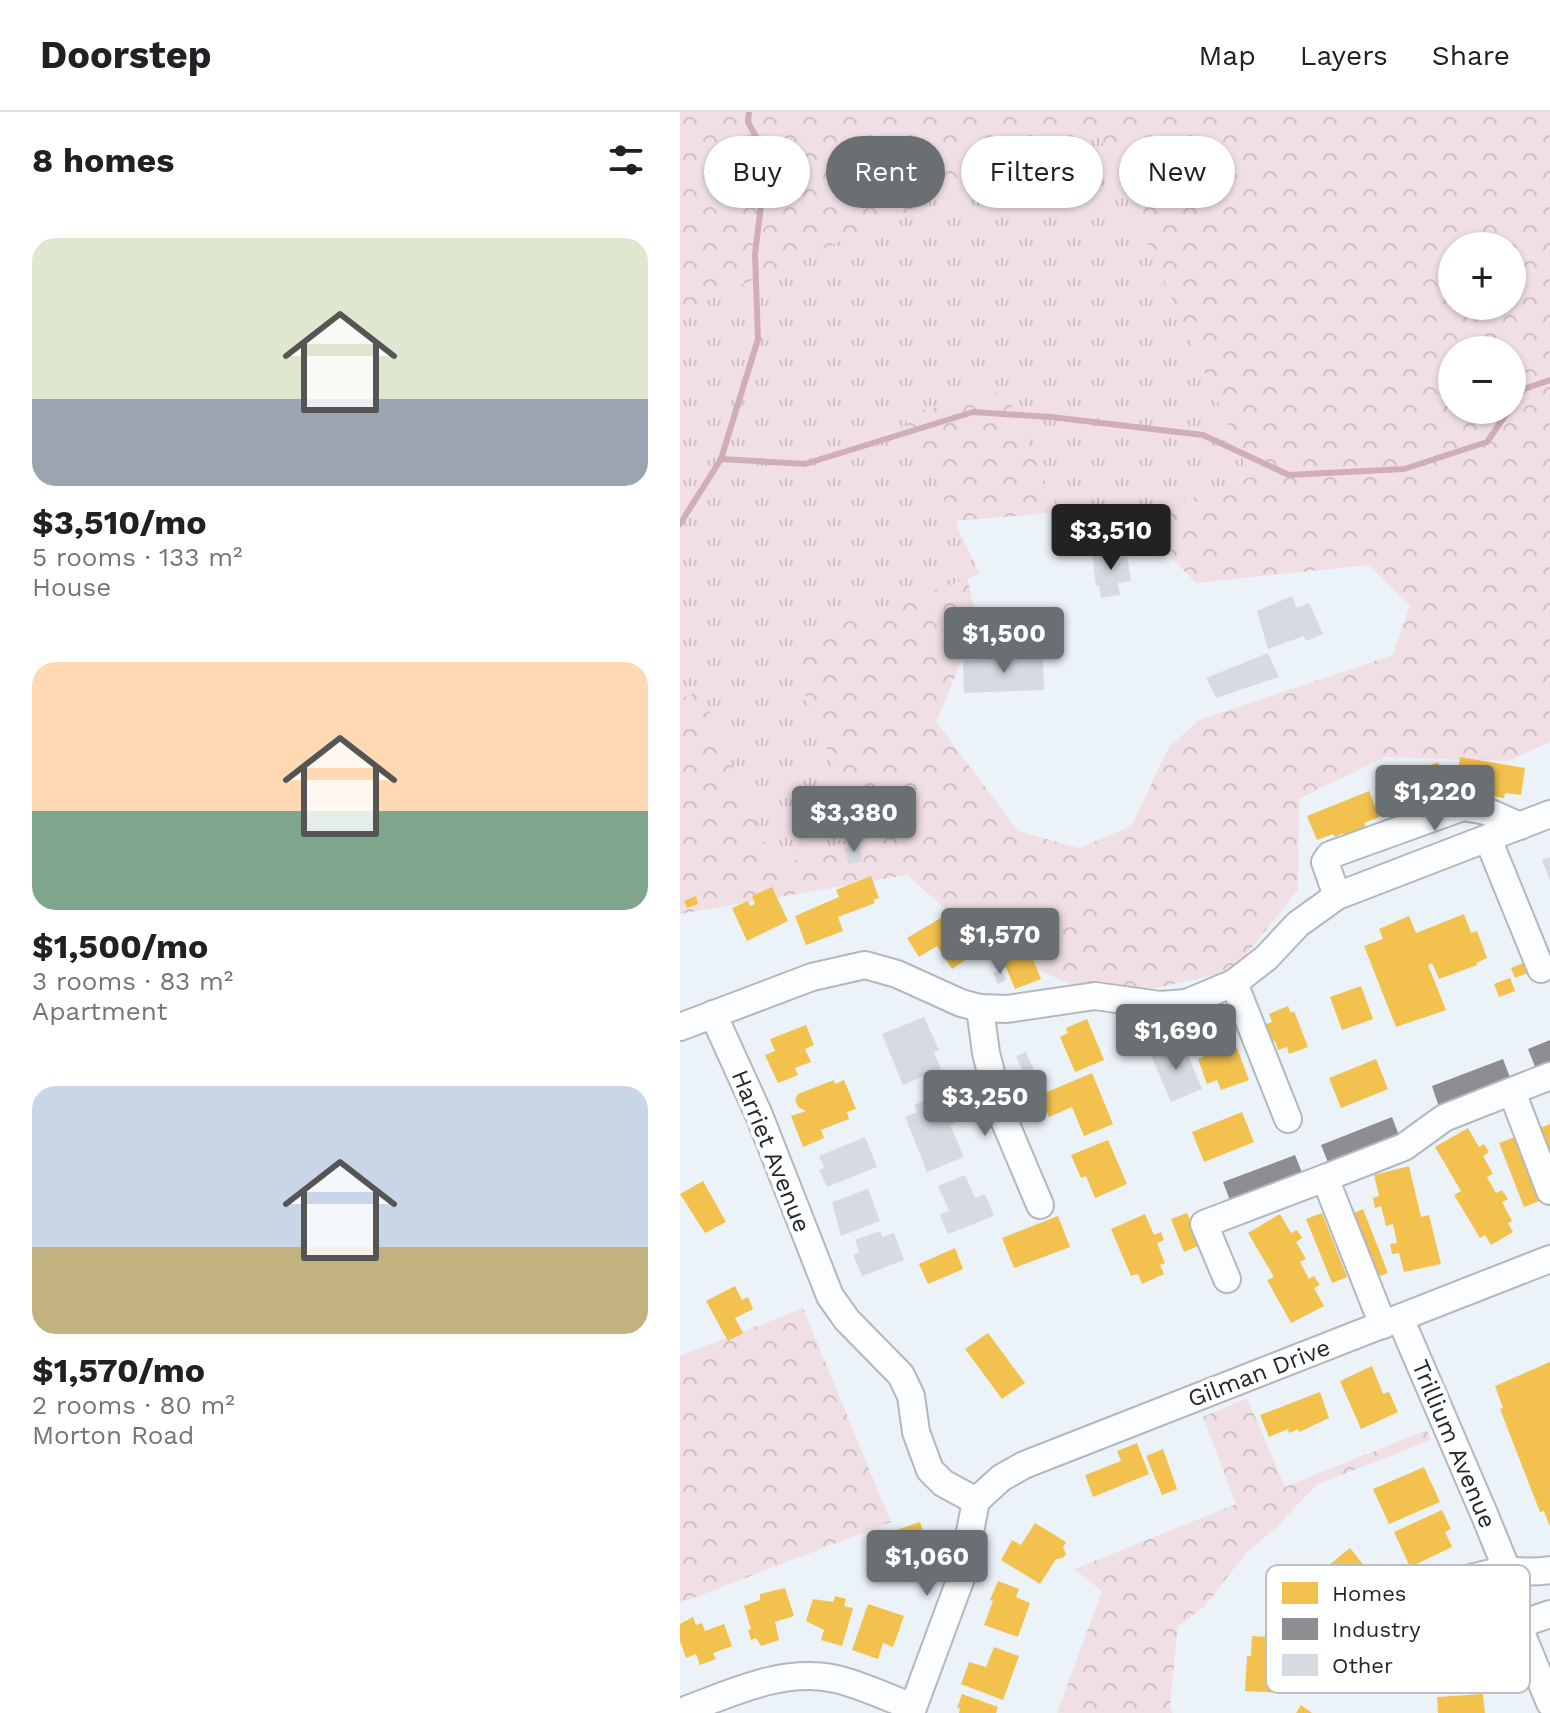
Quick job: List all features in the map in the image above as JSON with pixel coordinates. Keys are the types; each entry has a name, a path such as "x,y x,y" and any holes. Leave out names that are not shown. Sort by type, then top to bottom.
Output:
{"street":[{"path":"1337,896 1325,862 1330,855 1463,807 1486,811 1520,826"},
{"path":"680,1027 812,977 865,965 897,974 961,1003 980,1008 1007,1009 1095,996 1160,1005 1186,1003 1234,983 1266,958 1298,924 1337,896 1550,814"},
{"path":"1488,839 1541,969"},
{"path":"1234,983 1288,1119"},
{"path":"980,1008 986,1053 1002,1115 1040,1205"},
{"name":"Harriet Avenue","path":"713,1014 759,1115 827,1288 847,1320 901,1375 911,1396 916,1432 930,1470 943,1483 976,1501"},
{"path":"1227,1279 1204,1224 1404,1147 1444,1118 1550,1076"},
{"path":"1512,1092 1550,1191"},
{"name":"Trillium Avenue","path":"1325,1178 1505,1565"},
{"name":"Gilman Drive","path":"976,1501 1001,1478 1024,1465 1550,1259"},
{"path":"680,1712 758,1683 785,1677 837,1679 912,1710 961,1578 976,1501"},
{"path":"1530,1574 1550,1570"},
{"path":"1530,1621 1550,1614"},
{"name":"Trillium Avenue","path":"1530,1654 1550,1703"}],"green space":[{"path":"680,112 1550,112 1550,742 1509,761 1385,757 1299,799 1298,890 1233,971 1106,999 993,951 907,875 680,914","holes":["1122,507 1196,583 1368,565 1410,605 1393,655 1199,720 1169,747 1131,826 1079,848 1018,831 936,722 977,624 956,521"]},
{"path":"1096,128 1100,136 1078,136"},
{"path":"1103,144 1119,180 1119,208 1132,208 1251,477 1072,541 1005,391 903,415 980,574 839,625 787,650 862,835 775,868 701,690 680,699 680,312 915,208 945,208 945,195 961,188 961,208 1103,208"},
{"path":"803,1308 891,1522 680,1603 680,1356"},
{"path":"1247,1398 1285,1487 1427,1430 1431,1440 1316,1485 1276,1528 1247,1552 1204,1607 1178,1626 1170,1707 1173,1713 1057,1713 1102,1591 1074,1569 1236,1504 1203,1417"}],"building: Homes":[{"path":"1460,757 1525,768 1521,795 1505,793 1504,798 1481,794 1473,786 1456,783"},
{"path":"1438,762 1448,788 1433,795 1435,799 1413,808 1412,805 1404,808 1403,805 1387,812 1376,788"},
{"path":"1369,791 1379,817 1364,823 1366,828 1344,837 1343,833 1335,837 1333,834 1317,840 1307,816"},
{"path":"871,876 879,898 873,900 875,903 838,917 843,931 806,945 795,916 839,897 836,890"},
{"path":"772,887 788,921 747,941 732,908 748,901 750,906 755,904 752,896"},
{"path":"696,896 698,904 687,908 684,901"},
{"path":"1464,914 1471,933 1477,931 1487,958 1477,965 1439,979 1432,963 1428,965 1446,1010 1396,1027 1364,946 1383,939 1379,929 1409,916 1416,933"},
{"path":"944,916 970,957 952,969 937,946 919,957 907,938"},
{"path":"1029,949 1041,979 1015,989 1003,960"},
{"path":"1523,963 1527,973 1515,978 1511,968"},
{"path":"1510,978 1515,991 1499,997 1494,984"},
{"path":"1361,986 1373,1019 1342,1030 1330,997"},
{"path":"1288,1006 1291,1013 1294,1011 1308,1047 1289,1054 1287,1047 1278,1050 1275,1041 1266,1044 1259,1026 1272,1022 1269,1014"},
{"path":"1087,1019 1104,1060 1075,1072 1060,1037 1068,1033 1066,1028"},
{"path":"806,1025 814,1045 805,1049 811,1062 795,1068 798,1075 778,1083 765,1055 775,1051 770,1039"},
{"path":"1232,1035 1249,1080 1221,1090 1217,1080 1207,1084 1198,1059 1209,1054 1206,1045"},
{"path":"1376,1059 1388,1089 1341,1108 1329,1078"},
{"path":"1092,1073 1113,1124 1084,1136 1072,1107 1049,1117 1040,1095"},
{"path":"834,1080 835,1084 844,1080 856,1109 847,1112 849,1119 821,1130 824,1138 803,1147 791,1116 806,1111 798,1107 795,1100 798,1094"},
{"path":"1242,1112 1254,1142 1204,1162 1192,1132"},
{"path":"1550,1124 1550,1168 1535,1130"},
{"path":"1468,1128 1479,1147 1484,1144 1489,1152 1483,1156 1493,1174 1487,1177 1496,1193 1502,1190 1508,1199 1502,1202 1512,1221 1508,1223 1513,1232 1491,1245 1485,1235 1480,1238 1454,1195 1461,1191 1435,1147"},
{"path":"1515,1137 1539,1201 1524,1207 1499,1143"},
{"path":"1108,1140 1127,1184 1095,1198 1086,1176 1081,1178 1071,1155"},
{"path":"1409,1166 1421,1217 1429,1215 1441,1264 1404,1272 1399,1253 1392,1254 1390,1244 1397,1243 1393,1224 1386,1226 1381,1206 1375,1208 1373,1198 1379,1196 1374,1175"},
{"path":"703,1181 726,1222 705,1233 680,1194"},
{"path":"1363,1209 1388,1273 1372,1279 1347,1216"},
{"path":"1187,1213 1200,1245 1184,1252 1171,1219"},
{"path":"1322,1213 1347,1277 1332,1283 1306,1219"},
{"path":"1145,1214 1154,1235 1161,1232 1164,1240 1157,1243 1165,1263 1160,1265 1164,1274 1142,1284 1138,1274 1131,1276 1111,1229"},
{"path":"1280,1214 1291,1233 1297,1230 1302,1238 1296,1242 1306,1259 1300,1262 1309,1279 1314,1276 1320,1285 1314,1288 1324,1306 1291,1323 1267,1280 1274,1277 1248,1233"},
{"path":"1058,1216 1070,1247 1014,1268 1002,1238"},
{"path":"955,1248 963,1269 928,1284 919,1264"},
{"path":"735,1286 742,1300 748,1297 753,1309 735,1318 743,1333 728,1341 706,1301"},
{"path":"988,1333 1025,1383 1002,1399 965,1349"},
{"path":"1550,1362 1550,1527 1544,1511 1540,1512 1500,1409 1503,1408 1495,1386"},
{"path":"1372,1366 1383,1394 1389,1392 1398,1412 1361,1429 1340,1381"},
{"path":"1320,1392 1329,1418 1299,1432 1298,1429 1289,1433 1288,1429 1269,1437 1260,1415"},
{"path":"1137,1443 1149,1474 1093,1497 1085,1475 1121,1461 1117,1451"},
{"path":"1163,1449 1177,1489 1162,1495 1146,1456"},
{"path":"1424,1467 1440,1502 1389,1524 1373,1489"},
{"path":"1442,1510 1451,1529 1445,1532 1452,1547 1409,1565 1394,1532"},
{"path":"920,1522 927,1544 914,1549 918,1562 889,1572 878,1536"},
{"path":"1035,1523 1066,1542 1063,1547 1066,1554 1056,1559 1040,1584 1001,1560 1012,1540 1021,1545"},
{"path":"1350,1548 1364,1565 1329,1565"},
{"path":"998,1581 1019,1589 1016,1597 1030,1603 1018,1637 984,1625"},
{"path":"785,1588 794,1616 775,1622 779,1640 761,1646 756,1638 751,1640 744,1606 760,1600 760,1594"},
{"path":"835,1596 846,1599 844,1606 853,1608 842,1646 821,1640 824,1630 806,1621 813,1599 833,1602"},
{"path":"868,1604 904,1616 893,1647 883,1643 878,1659 852,1650"},
{"path":"693,1617 696,1625 702,1623 705,1631 724,1624 732,1646 713,1653 716,1659 700,1665 696,1654 686,1658 680,1641 680,1624"},
{"path":"1252,1636 1266,1637 1266,1692 1245,1691 1247,1656 1251,1656"},
{"path":"994,1647 1019,1656 1003,1700 961,1684 969,1662 986,1667"},
{"path":"962,1694 998,1707 996,1713 959,1713 960,1708 957,1708"},
{"path":"1483,1694 1485,1713 1438,1713 1437,1697"},
{"path":"1301,1705 1312,1713 1296,1713"}],"building: Industry":[{"path":"1550,1040 1550,1064 1536,1069 1528,1049"},
{"path":"1503,1059 1511,1080 1439,1107 1432,1086"},
{"path":"1392,1117 1400,1138 1329,1165 1321,1145"},
{"path":"1295,1155 1303,1175 1231,1203 1223,1182"}],"building: Other":[{"path":"1126,549 1131,581 1118,583 1120,595 1101,598 1099,585 1096,586 1092,554"},
{"path":"1292,596 1297,608 1309,603 1323,634 1306,641 1304,636 1268,649 1257,611"},
{"path":"1268,653 1279,677 1216,698 1206,678"},
{"path":"1043,657 1044,690 964,693 963,660"},
{"path":"859,845 862,861 848,864 845,848"},
{"path":"1550,857 1550,881 1542,860"},
{"path":"1001,969 1006,980 998,984 993,973"},
{"path":"924,1017 939,1050 934,1052 941,1069 903,1085 882,1034"},
{"path":"1183,1044 1202,1089 1171,1102 1150,1053"},
{"path":"1026,1052 1034,1070 1024,1075 1016,1056"},
{"path":"943,1093 955,1123 950,1125 964,1157 927,1172 905,1117 917,1112 914,1105"},
{"path":"865,1137 877,1167 827,1187 819,1170 824,1168 819,1156"},
{"path":"965,1175 975,1198 985,1194 994,1216 948,1234 940,1215 949,1211 938,1186"},
{"path":"868,1189 880,1221 841,1236 832,1202"},
{"path":"880,1231 882,1237 894,1233 904,1260 862,1276 853,1255 859,1252 855,1240"}],"waterway":[{"path":"680,524 721,459 758,339 755,254 767,157 748,122 749,112"},
{"path":"1526,388 1550,380"},
{"path":"721,459 805,464 973,412 1051,417 1203,435 1289,475 1404,469 1487,442 1499,424"}]}
